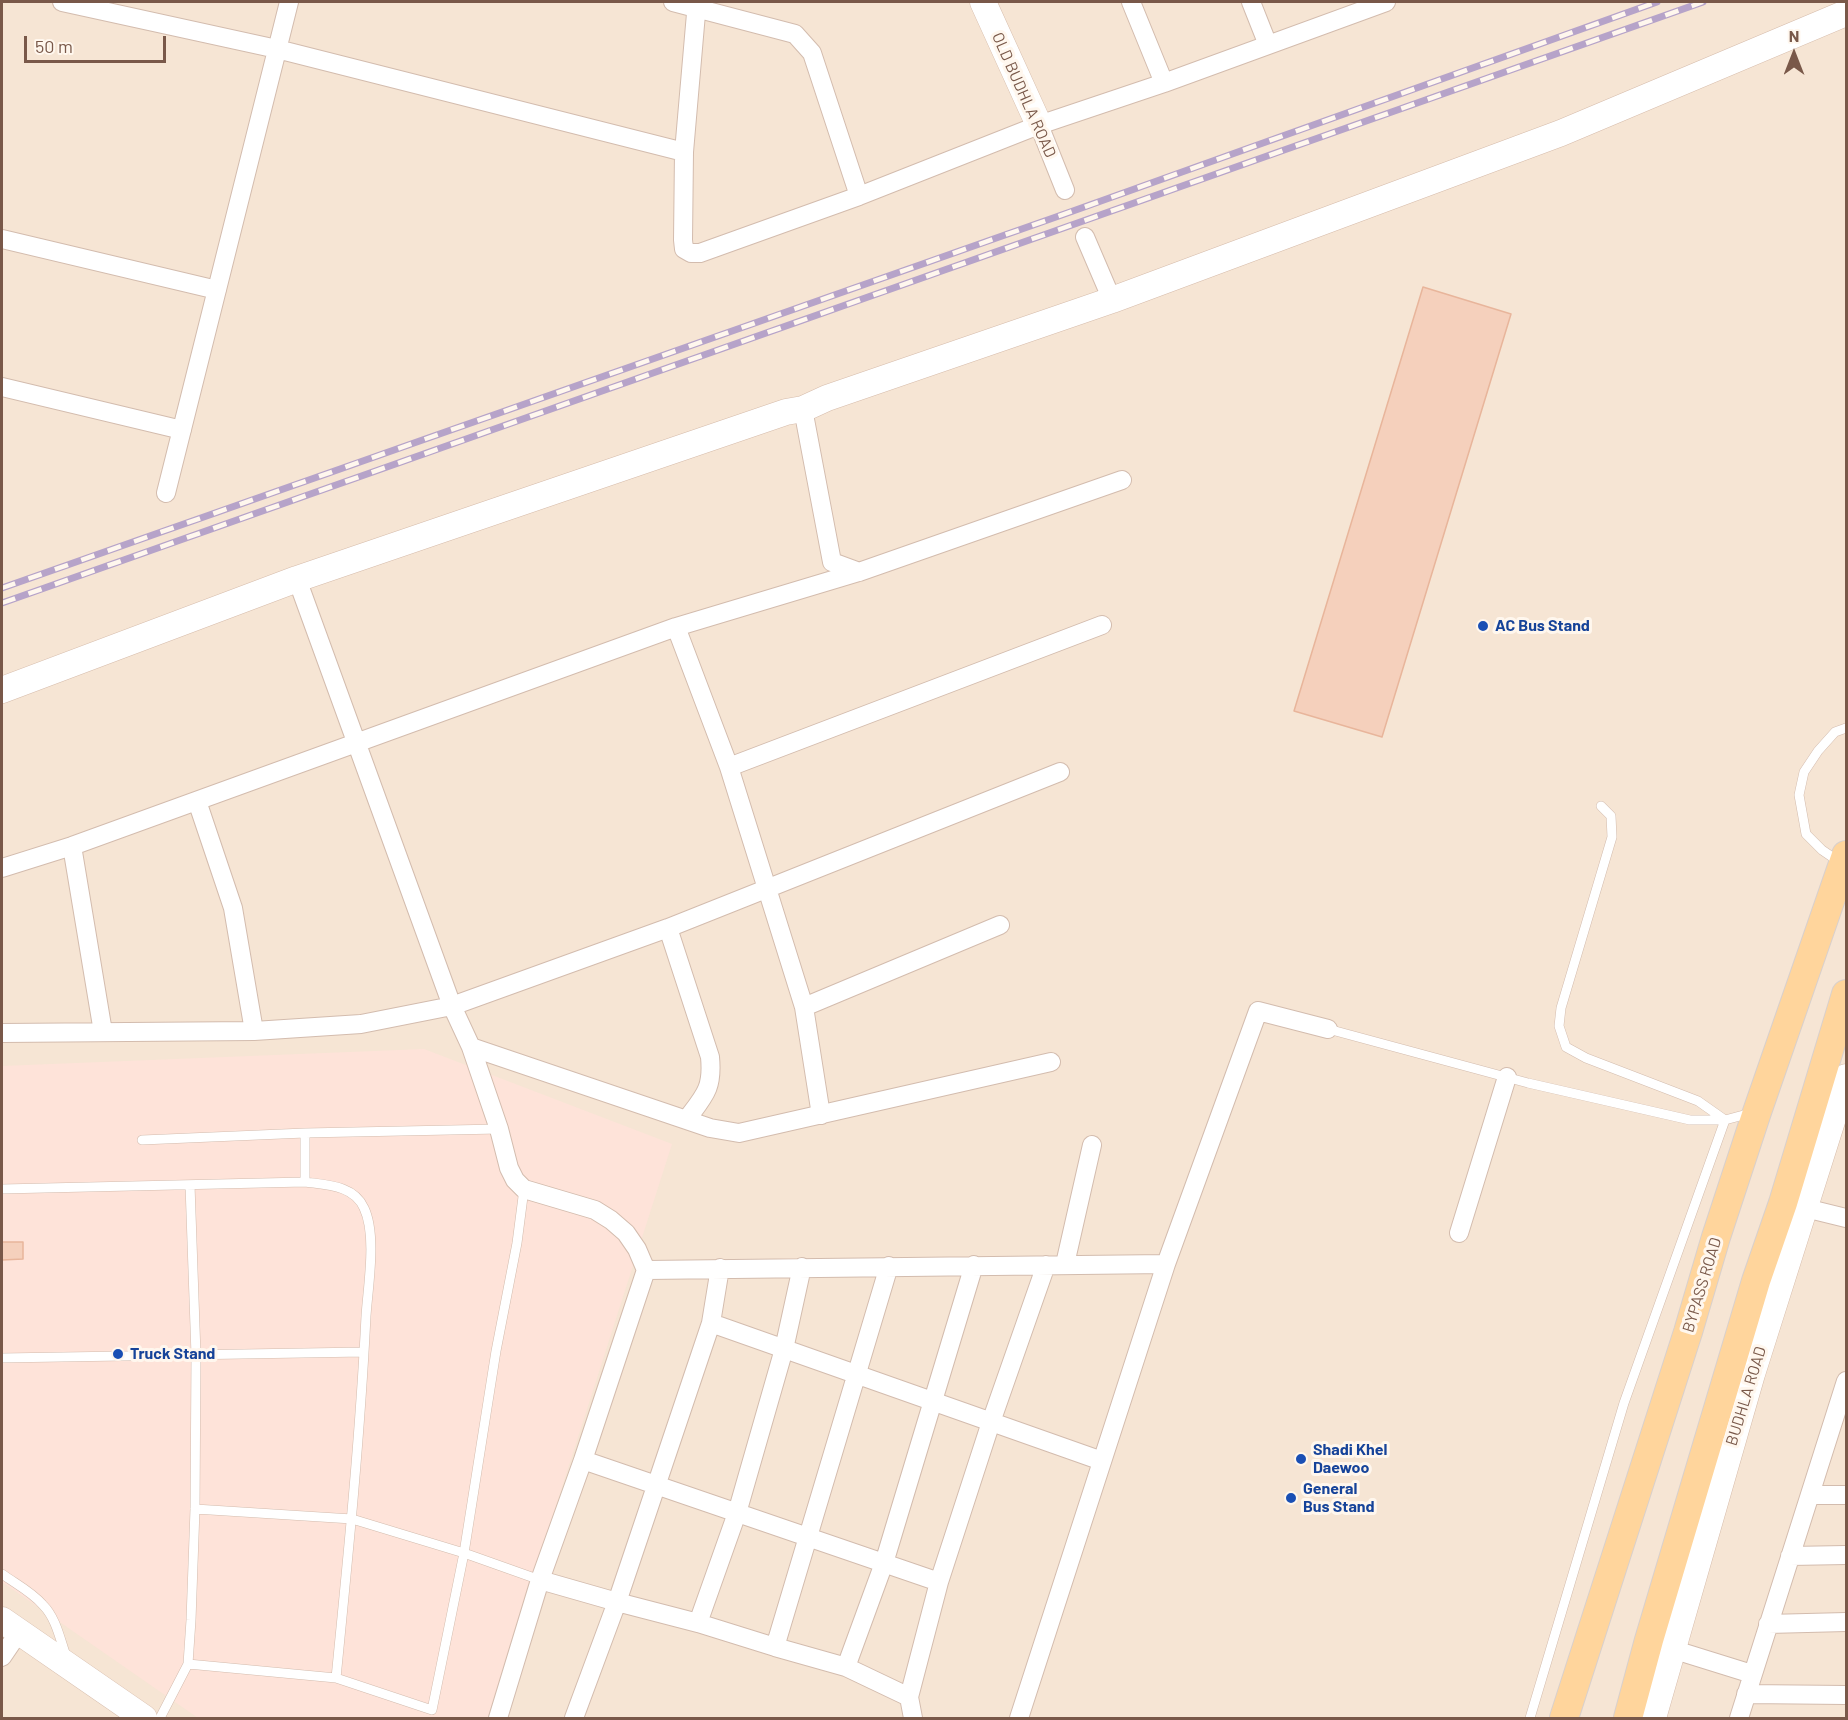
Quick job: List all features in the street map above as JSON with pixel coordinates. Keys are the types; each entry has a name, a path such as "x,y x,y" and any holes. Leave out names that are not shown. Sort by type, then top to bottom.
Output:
{"main road":[{"name":"BYPASS ROAD","path":"1564,1719 1688,1332 1716,1237 1845,860"},
{"path":"1628,1719 1661,1645 1756,1281 1794,1205 1838,1052 1846,994"}],"street":[{"path":"62,2 277,49 684,152"},
{"path":"166,493 289,2"},
{"path":"674,2 697,5 795,34 812,52 859,196"},
{"name":"OLD BUDHLA ROAD","path":"983,2 1039,125 1065,190"},
{"path":"1131,2 1164,83"},
{"path":"1251,2 1268,45"},
{"path":"697,5 684,152 683,240 684,249 691,253 700,253 859,196 1039,125 1164,83 1386,2"},
{"path":"2,690 297,579 786,412 803,409 827,398 1112,300 1561,133 1846,13"},
{"path":"1085,237 1112,300"},
{"path":"2,239 217,290"},
{"path":"2,387 182,430"},
{"path":"803,409 832,562 859,572"},
{"path":"2,868 72,846 676,627 859,572 1122,480"},
{"path":"297,579 452,1005 471,1047 499,1130 509,1168 515,1180 524,1189 595,1210 611,1220 626,1233 638,1249 646,1270 540,1580 498,1719"},
{"path":"729,767 1102,625"},
{"path":"676,627 729,767 804,1007 821,1115"},
{"path":"4,1027 104,1032 254,1031 361,1024 452,1005 668,928 1060,772"},
{"path":"197,801 233,908 254,1031"},
{"path":"72,846 104,1032"},
{"path":"804,1007 1000,925"},
{"path":"668,928 711,1064 710,1083 706,1094 687,1119"},
{"path":"1019,1719 1166,1263 1258,1011 1328,1029"},
{"path":"471,1047 710,1128 739,1133 1051,1062"},
{"path":"1459,1233 1507,1077"},
{"path":"1846,1077 1794,1205 1846,1218"},
{"path":"1065,1264 1092,1145"},
{"path":"646,1270 1166,1263"},
{"path":"846,1667 884,1563 974,1265"},
{"path":"913,1719 909,1697 939,1582 991,1422 1046,1265"},
{"path":"775,1647 889,1266"},
{"path":"698,1623 737,1513 784,1349 802,1267"},
{"path":"574,1719 617,1602 711,1323 720,1268"},
{"path":"711,1323 1102,1461"},
{"path":"1739,1719 1810,1495 1838,1434 1846,1381"},
{"path":"582,1460 939,1582"},
{"path":"1810,1495 1846,1494"},
{"path":"1790,1556 1846,1555"},
{"path":"540,1580 698,1623 846,1667 909,1697"},
{"path":"1768,1624 1846,1622"},
{"path":"2,1657 10,1626 144,1719"},
{"path":"1653,1719 1661,1645 1752,1674"},
{"path":"1746,1694 1846,1695"}],"lane":[{"path":"1845,860 1822,850 1806,834 1799,795 1804,772 1818,751 1835,732 1846,728"},
{"path":"1601,806 1611,816 1612,837 1561,1008 1559,1026 1566,1047 1586,1058 1698,1101 1725,1120"},
{"path":"1328,1029 1507,1077 1690,1120 1725,1120 1757,1112"},
{"path":"1530,1719 1624,1403 1725,1120"},
{"path":"142,1140 305,1133 499,1130"},
{"path":"305,1133 305,1182"},
{"path":"2,1189 305,1182 342,1188 354,1195 363,1206 371,1233 352,1519 336,1678"},
{"path":"160,1719 188,1664 191,1620 195,1509 196,1354 190,1185"},
{"path":"188,1664 336,1678 430,1714 464,1553 496,1351 517,1243 524,1189"},
{"path":"2,1358 364,1352"},
{"path":"195,1509 352,1519 464,1553 540,1580"},
{"path":"2,1574 30,1592 45,1606 55,1624 70,1667"}],"shaded area":[{"path":"2,2 1846,2 1846,1718 2,1718"},
{"name":"Truck Stand","path":"424,1049 672,1144 488,1718 198,1718 2,1582 2,1066"}],"building":[{"path":"1423,287 1511,314 1382,737 1294,711"},
{"path":"2,1242 23,1242 23,1259 2,1260"}],"railway":[{"path":"2,588 1073,211 1657,2"},
{"path":"2,603 1703,2"}],"place":[{"name":"AC Bus Stand","path":"1483,626"},
{"name":"Truck Stand","path":"118,1354"},
{"name":"Shadi Khel Daewoo","path":"1301,1459"},
{"name":"General Bus Stand","path":"1291,1498"}]}
